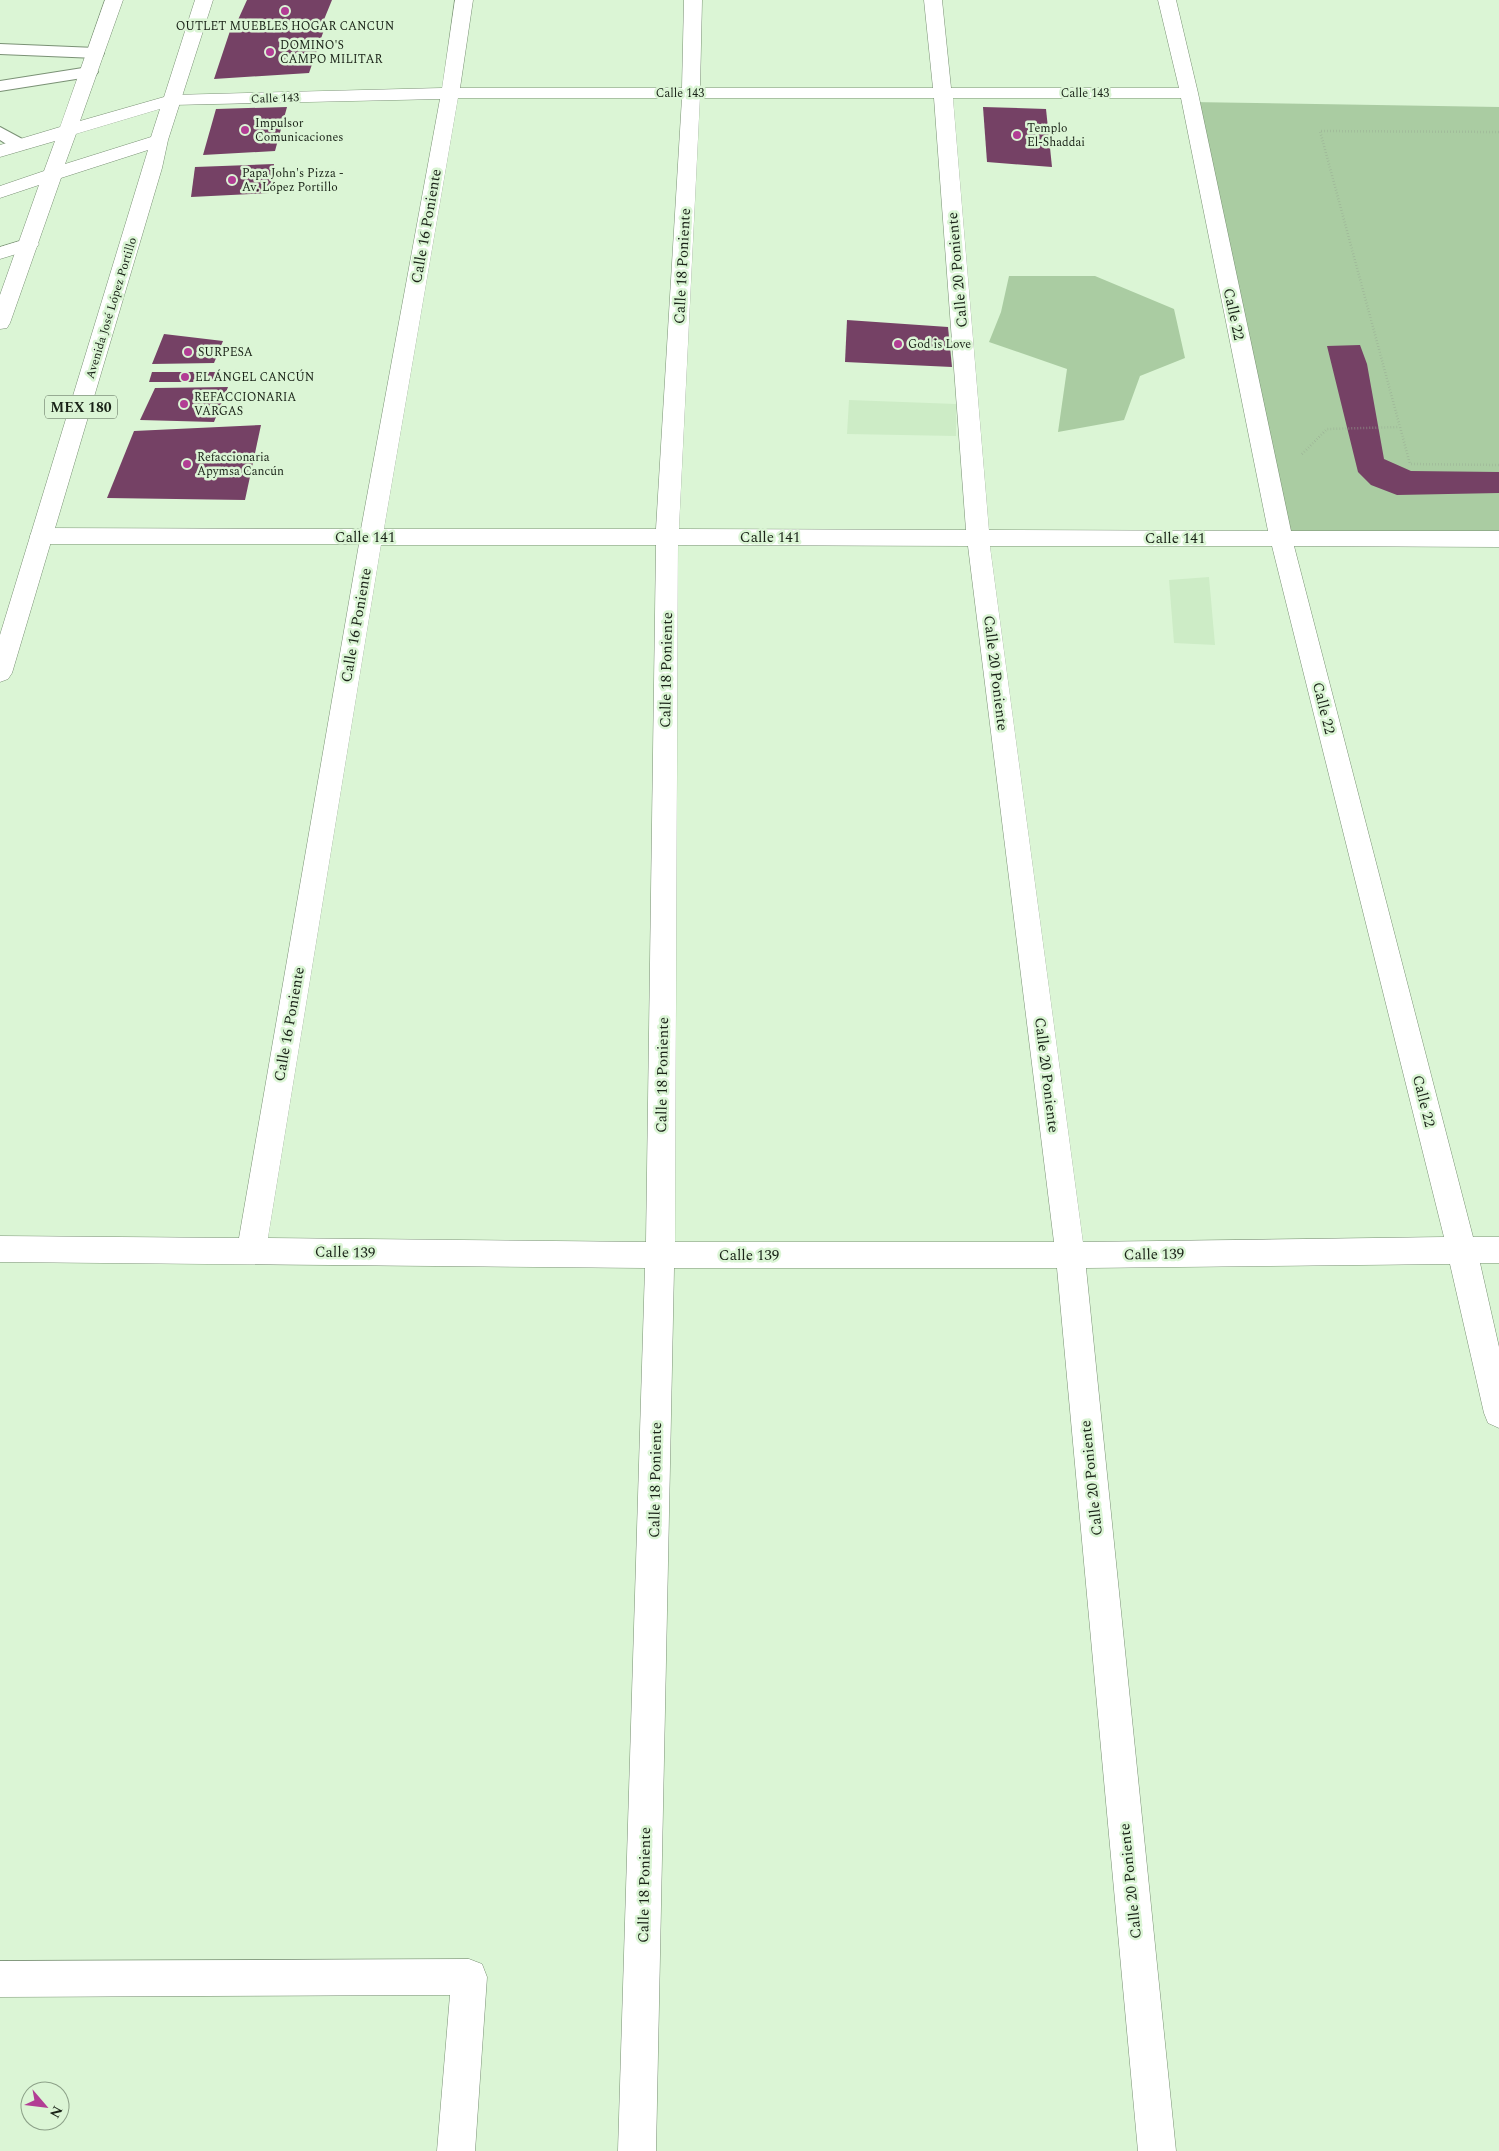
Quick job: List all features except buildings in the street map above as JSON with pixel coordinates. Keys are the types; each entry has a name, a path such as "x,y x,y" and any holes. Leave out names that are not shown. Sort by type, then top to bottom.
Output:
{"street":[{"path":"0,323 30,244 114,0"},
{"name":"Avenida José López Portillo","path":"0,673 150,177 159,140 204,0"},
{"name":"Calle 16 Poniente","path":"251,1250 370,537 450,93 464,0"},
{"name":"Calle 18 Poniente","path":"637,2151 660,1255 667,537 691,93 693,0"},
{"name":"Calle 20 Poniente","path":"933,0 943,93 978,538 1070,1255 1157,2151"},
{"name":"Calle 22","path":"1167,0 1281,538 1462,1250 1499,1413"},
{"name":"Calle 143","path":"0,151 172,100 450,93 1188,93"},
{"path":"0,192 159,140"},
{"path":"0,253 30,244"},
{"name":"Calle 141","path":"42,536 1499,539"},
{"name":"Calle 139","path":"0,1249 660,1255 1070,1255 1499,1250"},
{"path":"0,1979 469,1977 456,2151"}],"lane":[{"path":"2,51 96,53"},
{"path":"0,86 89,72"},
{"path":"0,132 20,145"}],"path":[{"path":"1499,132 1320,131 1410,464 1499,465"},
{"path":"1270,487 1327,429 1399,427"}],"shaded area":[{"path":"1190,102 1499,107 1499,539 1281,538"},
{"path":"1009,276 1095,276 1174,309 1185,358 1140,376 1124,420 1058,432 1067,369 989,342 1001,312"},
{"path":"849,400 956,404 956,436 847,434"},
{"path":"1209,577 1215,645 1174,643 1169,580"}],"place":[{"name":"OUTLET MUEBLES HOGAR CANCUN","path":"285,11"},
{"name":"DOMINO'S CAMPO MILITAR","path":"270,52"},
{"name":"Impulsor Comunicaciones","path":"245,130"},
{"name":"Templo El-Shaddai","path":"1017,135"},
{"name":"Papa John's Pizza - Av. López Portillo","path":"232,180"},
{"name":"God is Love","path":"898,344"},
{"name":"SURPESA","path":"188,352"},
{"name":"EL ÁNGEL CANCÚN","path":"185,377"},
{"name":"REFACCIONARIA VARGAS","path":"184,404"},
{"name":"Refaccionaria Apymsa Cancún","path":"187,464"}]}
